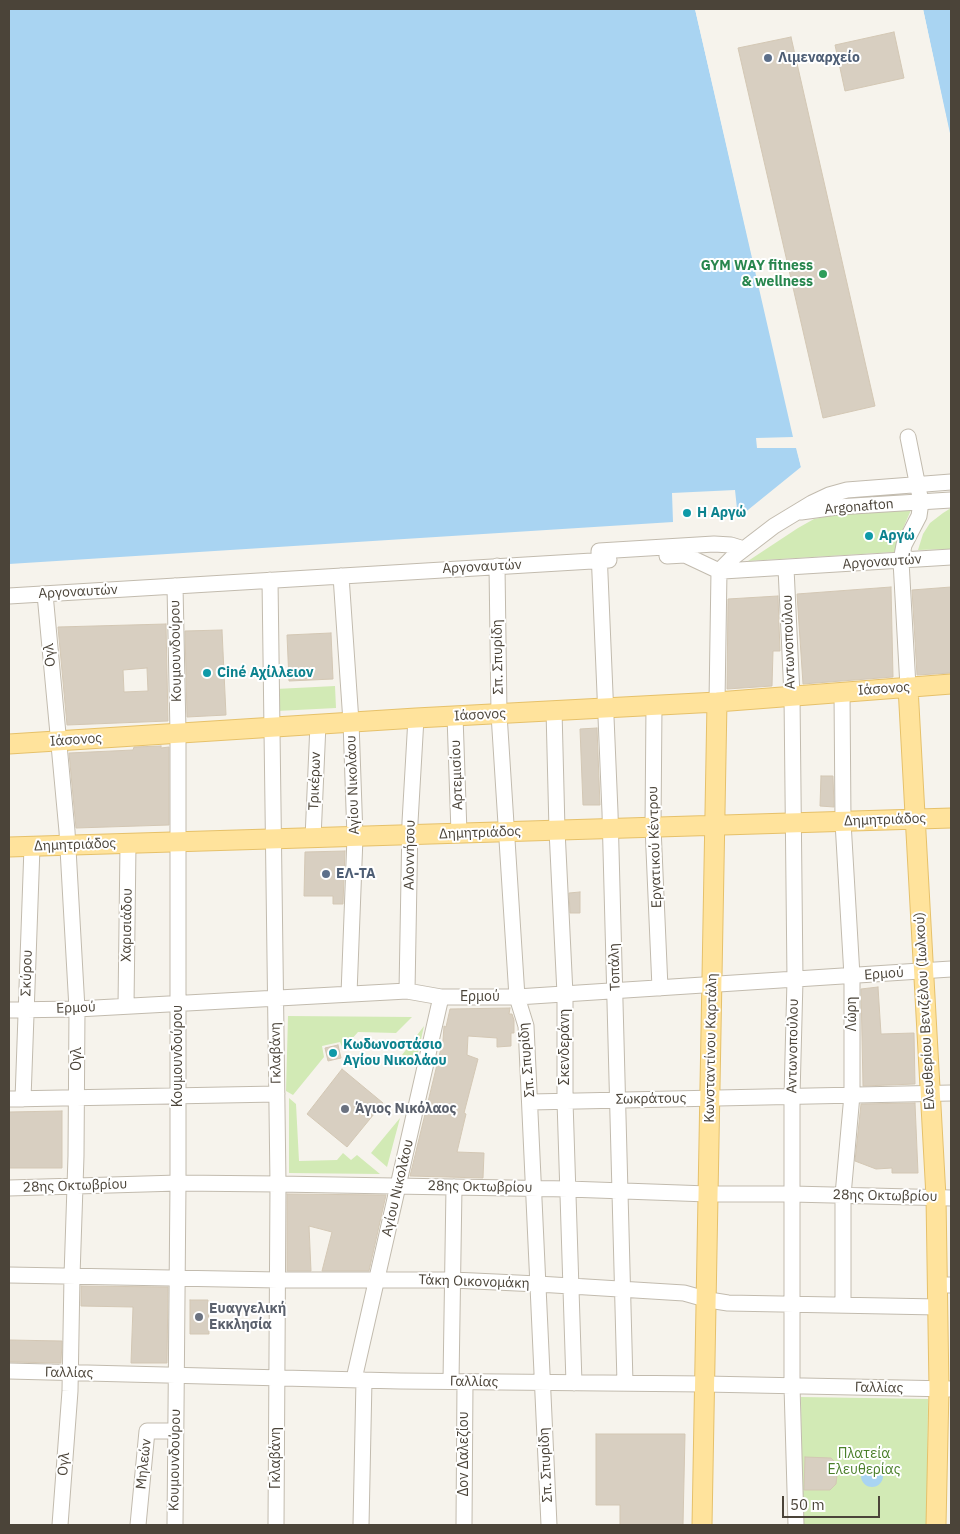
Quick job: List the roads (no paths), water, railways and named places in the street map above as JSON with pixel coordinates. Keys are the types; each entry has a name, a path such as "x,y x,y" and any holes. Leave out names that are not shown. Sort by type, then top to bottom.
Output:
{"main road":[{"name":"Ιάσονος","path":"9,744 416,718 717,702 951,684"},
{"name":"Ελευθερίου Βενιζέλου (Ιωλκού)","path":"908,687 930,1093 943,1197 944,1285 938,1307 945,1389 936,1525"},
{"name":"Κωνσταντίνου Καρτάλη","path":"702,1525 717,702"},
{"name":"Δημητριάδος","path":"9,847 951,818"}],"street":[{"path":"908,437 919,484 921,502"},
{"path":"719,571 774,526 812,503 837,492 951,482"},
{"name":"Argonafton","path":"798,512 837,507 951,500"},
{"name":"Ελευθερίου Βενιζέλου (Ιωλκού)","path":"908,687 901,561 904,545 919,516 921,502"},
{"name":"Αργοναυτών","path":"9,596 497,566 714,544 732,545 744,549"},
{"name":"Αργοναυτών","path":"599,556 685,555 719,571 951,557"},
{"name":"Τοπάλη","path":"599,556 611,829 625,1383"},
{"name":"Σπ. Σπυρίδη","path":"497,566 499,714 518,997 526,1026 535,1188 549,1525"},
{"name":"Αντωνοπούλου","path":"786,568 792,696 795,980 792,1096 792,1386 796,1525"},
{"name":"Κωνσταντίνου Καρτάλη","path":"717,702 719,571"},
{"name":"Αγίου Νικολάου","path":"342,576 351,722 355,837 349,994"},
{"name":"Γκλαβάνη","path":"270,580 278,1184 276,1525"},
{"name":"Κουμουνδούρου","path":"175,586 178,733 178,1183 175,1525"},
{"name":"Ογλ","path":"45,594 68,846 77,1009 77,1098 69,1156 76,1185 72,1276 71,1373 60,1525"},
{"name":"Λώρη","path":"842,692 843,822 852,976 852,1095 843,1195 843,1305"},
{"name":"Εργατικού Κέντρου","path":"654,705 653,827 660,988"},
{"name":"Σκενδεράνη","path":"554,710 557,830 565,994 565,1101 574,1383"},
{"name":"Αρτεμισίου","path":"455,716 459,833"},
{"name":"Αλοννήσου","path":"407,991 410,835 416,718"},
{"name":"Τρικέρων","path":"313,838 318,724"},
{"name":"Χαρισιάδου","path":"126,1006 128,844"},
{"name":"Σκύρου","path":"16,1099 25,1010 32,847"},
{"name":"Ερμού","path":"9,1010 77,1009 407,991 441,997 518,997 951,969"},
{"name":"Αγίου Νικολάου","path":"361,1525 359,1380 377,1280 441,997"},
{"name":"Σωκράτους","path":"530,1102 951,1092"},
{"path":"16,1099 277,1094"},
{"name":"28ης Οκτωβρίου","path":"9,1188 178,1183 535,1188 708,1194 943,1197"},
{"name":"Δον Δαλεζίου","path":"454,1187 453,1280 464,1525"},
{"name":"Τάκη Οικονομάκη","path":"9,1275 278,1280 453,1280 684,1293 728,1303 938,1307"},
{"name":"Γαλλίας","path":"9,1371 458,1382 705,1384 945,1389"},
{"name":"Μηλεών","path":"138,1525 147,1431 176,1431"}],"water":[{"path":"9,9 695,9 801,467 738,518 735,490 672,493 673,522 9,564"},
{"path":"923,9 951,9 951,138"},
{"path":"872,1465 880,1468 883,1476 880,1484 872,1487 864,1484 861,1476 864,1468"}],"place":[{"name":"Λιμεναρχείο","path":"768,58"},
{"name":"GYM WAY fitness & wellness","path":"823,274"},
{"name":"Η Αργώ","path":"687,513"},
{"name":"Αργώ","path":"869,536"},
{"name":"Ciné Αχίλλειον","path":"207,673"},
{"name":"ΕΛ-ΤΑ","path":"326,874"},
{"name":"Κωδωνοστάσιο Αγίου Νικολάου","path":"333,1053"},
{"name":"Άγιος Νικόλαος","path":"345,1109"},
{"name":"Ευαγγελική Εκκλησία","path":"199,1317"}],"park label":[{"name":"Πλατεία Ελευθερίας","path":"864,1462"}]}
